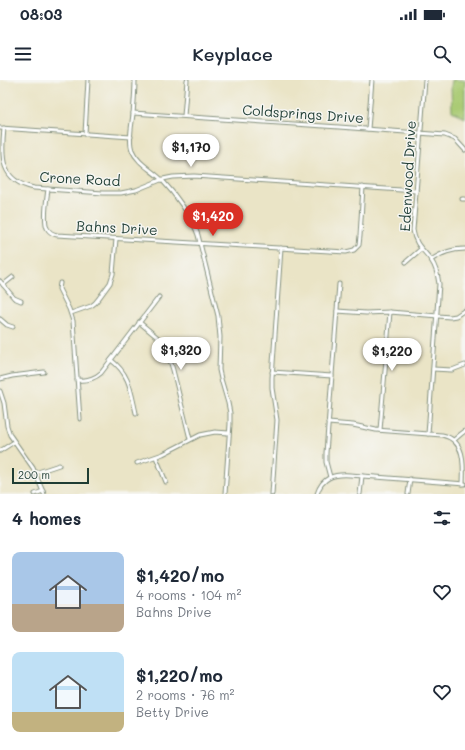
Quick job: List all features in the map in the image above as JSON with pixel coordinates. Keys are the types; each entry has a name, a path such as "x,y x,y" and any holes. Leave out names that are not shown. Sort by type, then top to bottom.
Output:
{"street":[{"path":"85,134 88,80"},
{"path":"135,80 131,148 136,158 162,180 192,220 196,228 214,297 219,322 219,370 229,406 230,418 225,494"},
{"path":"184,116 187,80"},
{"path":"368,129 372,80"},
{"name":"Edenwood Drive","path":"425,80 413,230 416,242 431,260 439,280 428,434"},
{"name":"Coldsprings Drive","path":"133,113 449,136 455,139 465,150"},
{"path":"2,128 131,137"},
{"name":"Crone Road","path":"2,128 2,156 3,165 7,174 20,184 34,188 121,193 136,190 173,177 194,176 416,191"},
{"name":"Bahns Drive","path":"48,189 46,218 47,228 51,233 59,235 346,252 355,250 359,244 363,187"},
{"path":"71,313 91,306 95,303 110,283 113,274 116,239"},
{"path":"272,494 277,420 272,388 272,372 281,248"},
{"path":"406,262 421,249"},
{"path":"431,260 448,251 465,249"},
{"path":"3,285 13,276"},
{"path":"0,281 14,298 20,301"},
{"path":"60,283 59,290 71,313 74,328 80,419"},
{"path":"330,477 326,459 339,284"},
{"path":"77,380 87,380 96,377 101,373 159,297"},
{"path":"337,311 366,313 390,312 454,317 465,310"},
{"path":"380,430 390,312"},
{"path":"0,320 13,327"},
{"path":"139,322 157,338 164,346 168,354 190,439"},
{"path":"111,360 120,368 129,384 136,413"},
{"path":"433,369 452,370 465,365"},
{"path":"0,379 44,372"},
{"path":"272,372 332,376"},
{"path":"0,391 4,403 7,426 10,435 30,464 43,492 35,494"},
{"path":"317,494 321,485 330,477 346,474 464,484 464,455 461,447 454,440 445,435 380,430 354,425 328,423"},
{"path":"454,440 465,431"},
{"path":"137,463 156,457 200,435 219,432 230,433"},
{"path":"0,452 14,442"},
{"path":"156,457 166,482"},
{"path":"35,473 59,465"},
{"path":"360,494 362,476"},
{"path":"408,494 410,479"}],"green space":[{"path":"452,80 465,80 465,118 452,111"}]}
